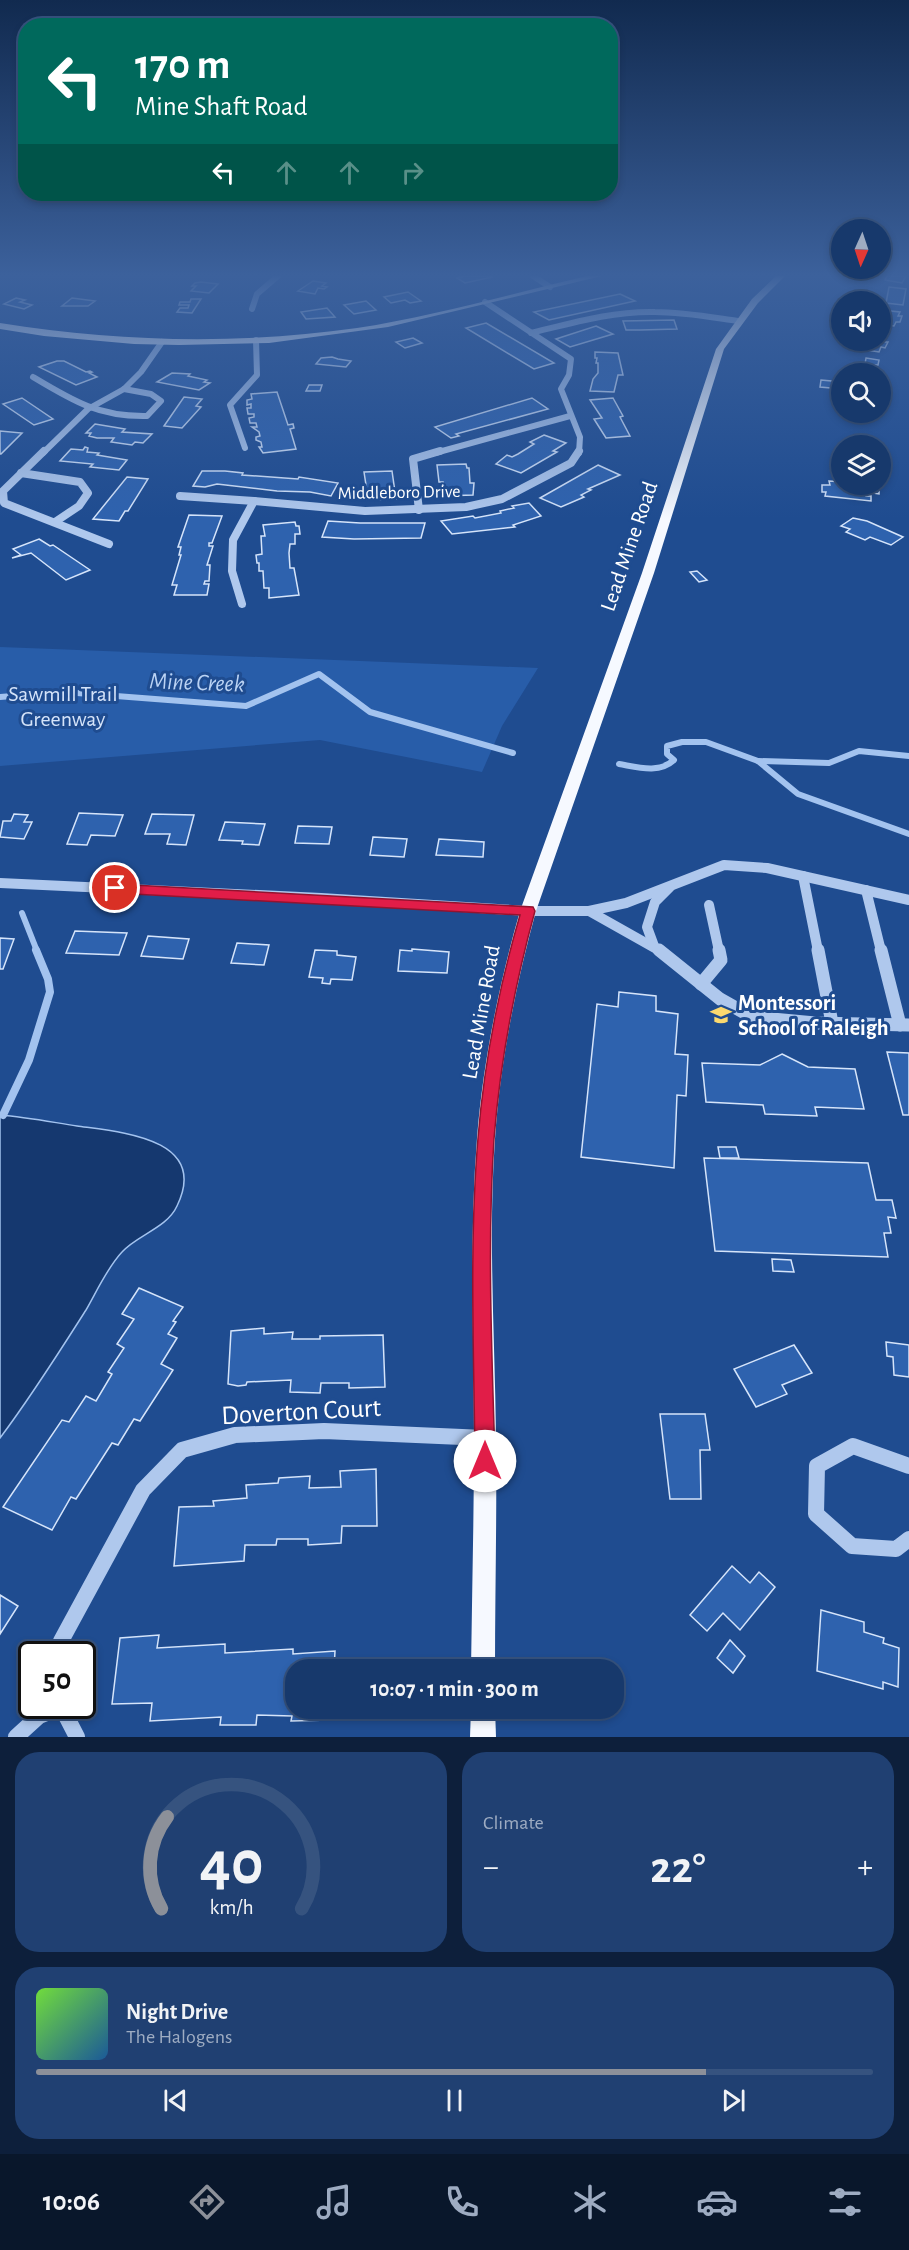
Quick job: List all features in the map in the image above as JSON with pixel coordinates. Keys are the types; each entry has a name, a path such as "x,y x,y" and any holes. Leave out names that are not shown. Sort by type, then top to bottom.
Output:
{"main road":[{"name":"Lead Mine Road","path":"483,1659 485,1438 482,1291 486,1138 499,1044 518,947 528,911 648,573 717,357"},
{"path":"483,1719 483,1737"}],"street":[{"path":"109,543 4,503 3,491 88,409 124,389 141,372 151,357"},
{"path":"244,448 230,405 257,375 256,357"},
{"name":"Middleboro Drive","path":"180,496 365,511 466,507 502,499 570,464 580,455 583,443 570,416 561,389 569,375 571,359 568,357"},
{"path":"33,377 88,409 122,417 147,416 161,401 151,394 124,389"},
{"path":"419,510 413,459 570,416"},
{"path":"21,473 80,482 88,493 79,506 55,522"},
{"path":"242,604 232,571 233,540 254,501"},
{"path":"0,883 321,898 528,911 589,911 626,903 724,865 767,868 909,900"},
{"path":"802,876 832,1023"},
{"path":"654,946 647,927 655,902 672,884"},
{"path":"589,911 654,946 720,999 752,1017 832,1023 905,1025 866,890"},
{"path":"701,984 720,960 709,905"},
{"name":"Doverton Court","path":"61,1641 143,1490 182,1450 235,1435 324,1431 485,1438"},
{"path":"909,1466 853,1446 817,1466 816,1514 852,1546 896,1549 909,1539"},
{"path":"16,1737 36,1719"},
{"path":"68,1719 77,1737"}],"green space":[{"name":"Sawmill Trail Greenway","path":"0,647 538,668 502,726 482,772 320,740 0,766"}],"shaded area":[{"path":"0,1115 115,1131 156,1143 171,1152 181,1166 184,1183 172,1214 159,1226 128,1246 112,1265 55,1359 0,1438"}],"building":[{"path":"332,357 351,361 346,367 316,364 321,358"},
{"path":"514,357 544,357 554,363 534,369"},
{"path":"619,357 623,375 618,375 614,392 590,391 593,379 598,373 597,358 595,358"},
{"path":"866,358 879,360 878,363 865,363"},
{"path":"64,361 86,372 90,371 92,372 89,373 97,377 76,385 39,367"},
{"path":"172,373 190,374 188,376 207,380 204,382 210,383 199,390 157,382"},
{"path":"821,380 831,381 831,388 820,387"},
{"path":"309,385 322,385 320,391 306,391"},
{"path":"277,392 288,425 293,424 294,428 290,429 296,449 263,453 259,447 262,447 261,442 256,440 256,437 260,436 259,432 252,427 257,427 256,423 250,423 249,418 254,417 254,414 248,414 247,408 251,408 251,404 247,405 247,400 252,399 251,394"},
{"path":"184,397 202,399 196,406 201,407 182,428 164,426"},
{"path":"22,398 53,419 34,425 3,404"},
{"path":"532,398 548,409 456,434 459,436 451,438 435,427"},
{"path":"613,398 630,436 606,438 594,419 602,418 590,400"},
{"path":"95,424 125,429 122,432 152,434 143,443 135,442 132,445 111,442 114,438 97,438 89,436 91,433 86,433"},
{"path":"0,431 22,433 1,454 0,454"},
{"path":"544,435 566,443 553,451 557,452 521,473 496,464 507,455 512,457 518,454 534,444 530,442"},
{"path":"85,447 88,448 87,452 127,460 119,470 90,467 93,464 60,461 71,449 83,450"},
{"path":"466,464 469,468 470,483 474,483 473,495 443,496 443,482 439,482 437,465"},
{"path":"598,465 620,475 588,489 591,490 581,495 584,497 561,507 540,498"},
{"path":"202,471 225,471 243,473 242,475 298,479 299,477 338,483 331,496 217,484 205,487 193,486"},
{"path":"392,471 396,499 364,500 360,489 365,489 364,485 366,485 364,472"},
{"path":"127,477 148,479 128,511 125,511 119,521 93,519"},
{"path":"829,481 831,481 831,495 866,495 871,496 871,501 825,496 826,492 822,492 822,485 830,485"},
{"path":"529,503 541,516 513,525 515,527 452,534 441,521 501,513 500,511 514,508 512,506"},
{"path":"189,515 222,516 212,543 209,543 209,546 213,546 207,565 210,565 209,581 205,581 204,584 209,584 207,595 174,595 177,585 172,585 181,555 179,555 181,547 178,547"},
{"path":"853,518 867,521 903,537 891,545 870,537 865,540 846,532 850,529 841,526"},
{"path":"328,521 425,523 421,538 354,539 322,537"},
{"path":"295,522 296,526 299,526 300,534 295,534 295,544 290,544 289,553 290,568 294,568 299,595 269,598 269,588 264,588 263,571 259,571 256,555 262,554 261,536 265,536 263,525"},
{"path":"39,539 50,546 53,545 90,570 66,580 31,553 12,558 21,555 13,549"},
{"path":"697,571 707,580 699,582 690,572"},
{"path":"79,813 123,815 115,836 91,835 87,845 67,844"},
{"path":"14,814 28,815 24,822 32,822 24,839 0,837 3,821 11,821"},
{"path":"152,814 194,815 186,845 167,844 170,834 145,834"},
{"path":"225,822 265,824 259,845 242,844 243,841 219,840"},
{"path":"298,826 332,827 329,844 295,843"},
{"path":"373,837 407,839 404,857 370,855"},
{"path":"439,839 484,842 483,857 436,855"},
{"path":"75,931 127,933 119,955 66,953"},
{"path":"148,936 189,939 183,959 141,956"},
{"path":"0,938 14,939 3,969 0,969"},
{"path":"237,943 269,945 264,965 231,963"},
{"path":"412,949 449,952 447,973 398,971 400,950 412,951"},
{"path":"315,950 337,951 337,955 356,957 352,980 331,979 330,984 322,983 323,978 309,977"},
{"path":"619,992 656,996 656,1011 678,1014 675,1054 688,1055 686,1096 677,1095 674,1168 581,1157 597,1004 618,1007"},
{"path":"887,1052 909,1053 909,1115 903,1115"},
{"path":"782,1054 808,1067 855,1069 864,1109 815,1107 817,1116 765,1114 763,1105 706,1102 702,1063 760,1065"},
{"path":"718,1147 736,1147 739,1158 720,1158"},
{"path":"704,1158 868,1163 876,1200 892,1200 896,1218 888,1217 891,1233 884,1233 888,1257 715,1251"},
{"path":"772,1259 791,1260 794,1272 773,1271"},
{"path":"139,1288 183,1307 173,1321 176,1322 168,1334 177,1338 161,1364 173,1370 140,1421 134,1419 118,1445 112,1443 76,1499 71,1497 52,1530 3,1507 62,1420 69,1422 86,1396 96,1401 112,1374 108,1372 124,1348 117,1344 134,1319 122,1314"},
{"path":"264,1328 264,1334 293,1332 292,1339 383,1335 385,1387 349,1388 349,1383 321,1383 320,1393 290,1392 291,1380 247,1382 246,1385 238,1386 228,1384 231,1331"},
{"path":"886,1342 909,1345 909,1377 894,1375 893,1357 887,1356"},
{"path":"794,1345 812,1373 782,1385 787,1394 756,1407 734,1369"},
{"path":"660,1414 705,1414 710,1450 700,1450 701,1499 670,1499"},
{"path":"376,1469 377,1526 342,1526 341,1543 308,1545 308,1539 277,1539 276,1545 245,1545 244,1561 174,1566 179,1507 214,1506 213,1501 247,1498 246,1485 278,1483 279,1478 310,1476 309,1488 341,1487 340,1471"},
{"path":"732,1566 750,1583 759,1572 775,1587 740,1630 723,1613 707,1631 690,1615"},
{"path":"0,1595 18,1606 0,1634"},
{"path":"821,1610 864,1622 864,1632 884,1638 883,1643 899,1648 898,1687 883,1682 883,1689 817,1671"},
{"path":"159,1635 157,1648 225,1644 225,1653 293,1649 293,1654 335,1651 335,1659 285,1659 285,1716 257,1715 256,1725 220,1725 221,1717 150,1721 152,1703 112,1704 120,1638"},
{"path":"730,1640 745,1656 733,1673 717,1658"},
{"path":"291,1719 330,1719 330,1720 291,1721"}],"waterway":[{"name":"Mine Creek","path":"0,697 64,692 246,706 319,674 370,712 513,753"},
{"name":"Mine Creek","path":"619,764 640,768 662,767 674,760 667,754 667,746 682,742 706,742 758,761"},
{"path":"758,761 829,763 859,751 909,756"},
{"name":"Mine Creek","path":"758,761 798,794 909,834"},
{"path":"22,913 37,951"},
{"path":"3,1115 29,1060 50,992 48,979 36,950"}],"place":[{"name":"Montessori School of Raleigh","path":"721,1015"}],"route":[{"path":"115,888 528,911 518,947 499,1044 486,1138 482,1291 485,1461"}]}
